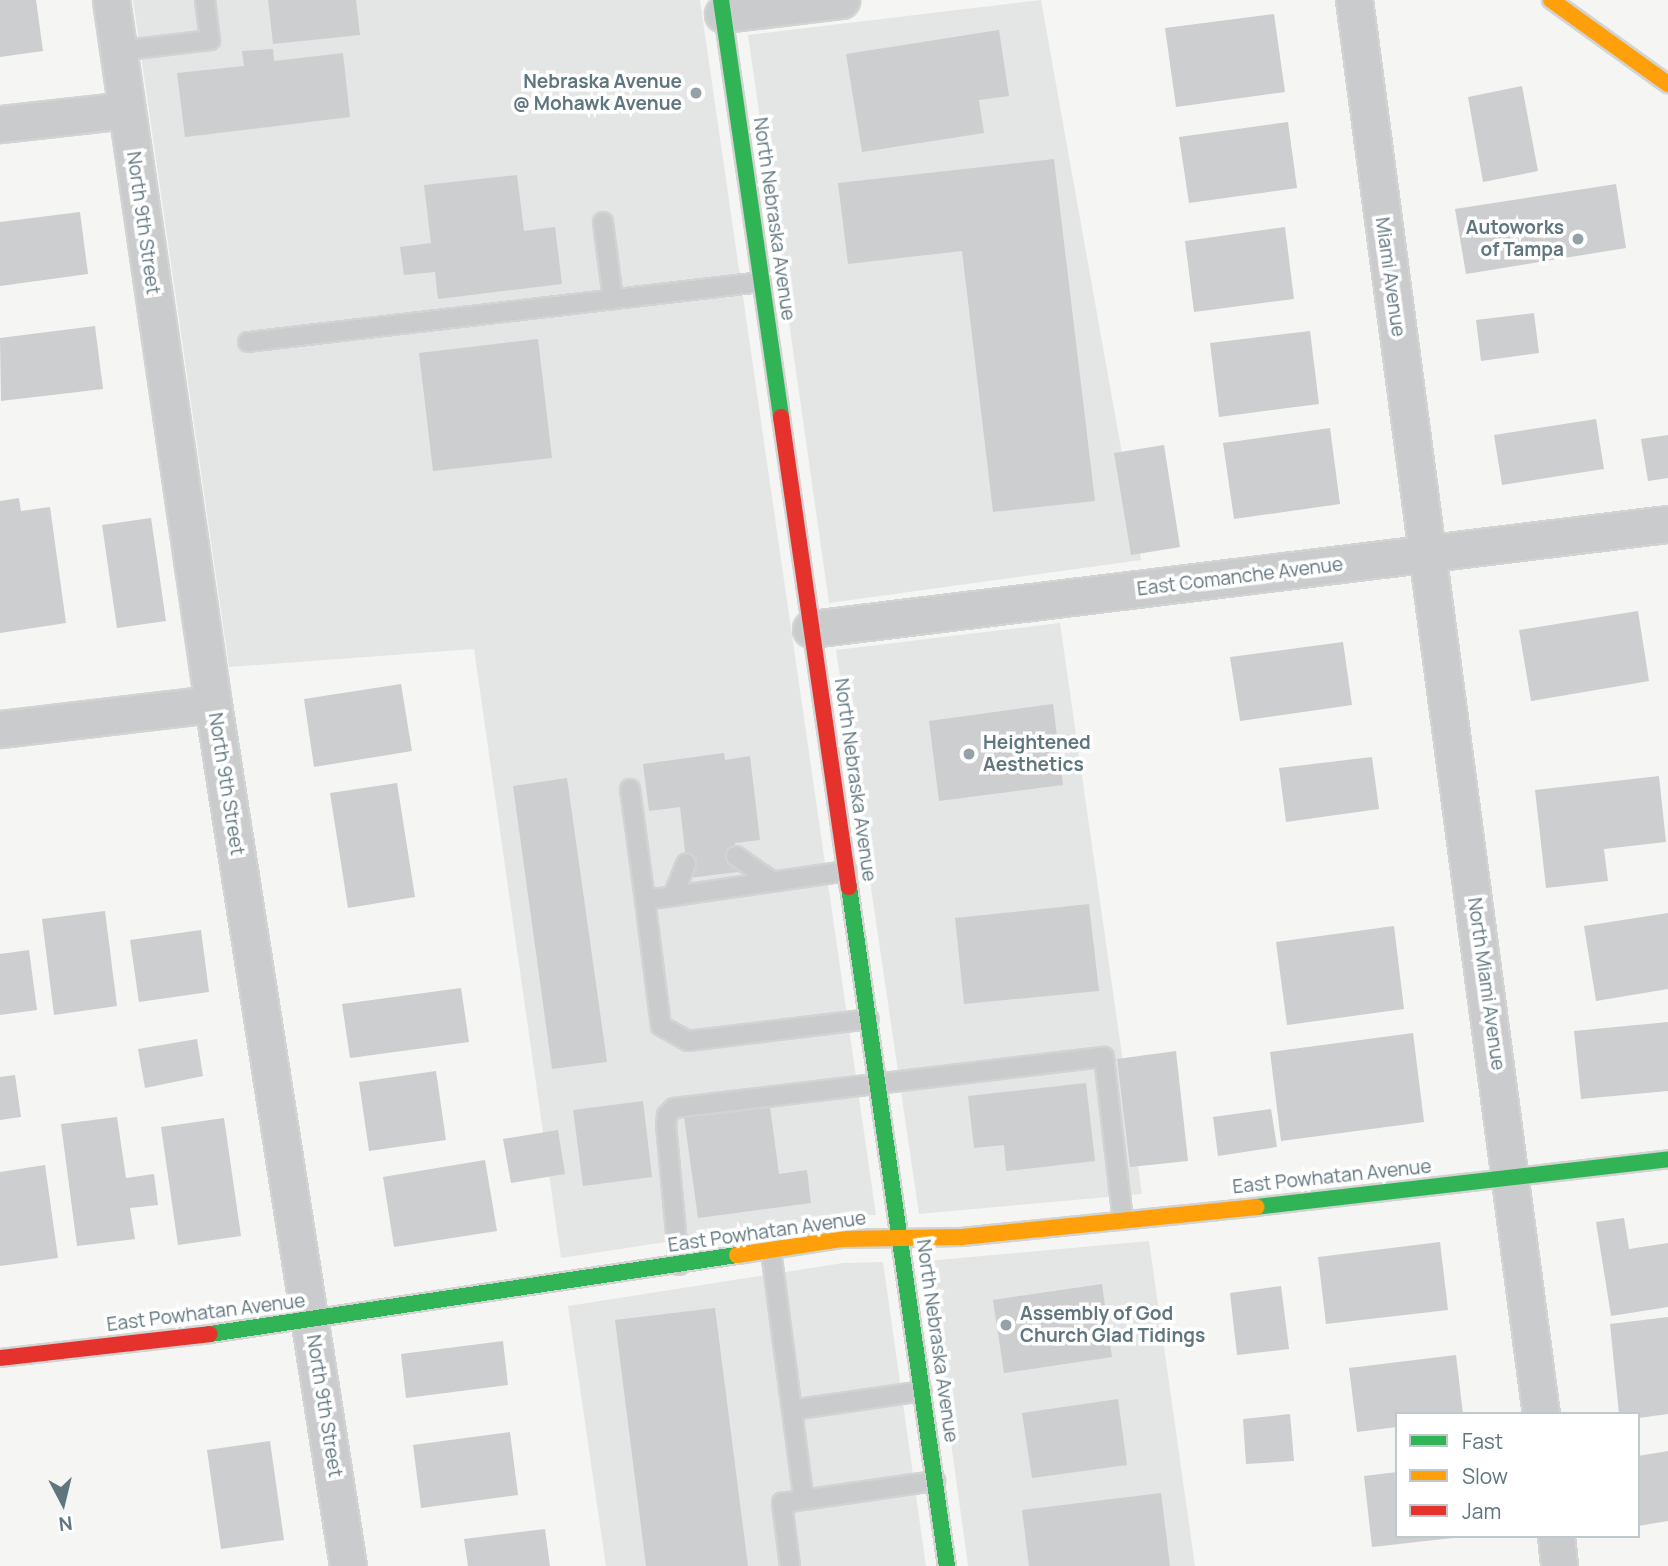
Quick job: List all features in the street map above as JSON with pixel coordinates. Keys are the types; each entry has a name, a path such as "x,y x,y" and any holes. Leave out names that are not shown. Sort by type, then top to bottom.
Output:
{"main road":[{"path":"1551,0 1668,84"},
{"name":"North Nebraska Avenue","path":"722,7 947,1566"},
{"name":"East Powhatan Avenue","path":"0,1358 311,1322 841,1239 962,1237 1514,1180 1668,1159"}],"street":[{"name":"North 9th Street","path":"111,0 213,704 348,1566"},
{"path":"722,7 841,0"},
{"name":"Miami Avenue","path":"1354,0 1427,554"},
{"path":"0,124 126,110"},
{"name":"East Comanche Avenue","path":"811,629 1668,524"},
{"name":"North Miami Avenue","path":"1427,554 1514,1180 1541,1412"},
{"path":"0,729 213,704"},
{"path":"1556,1538 1559,1566"}],"lane":[{"path":"118,51 210,40 205,0"},
{"path":"603,222 614,299"},
{"path":"248,342 761,282"},
{"path":"630,789 661,1026 674,1037 688,1041 869,1020"},
{"path":"736,856 773,882"},
{"path":"673,896 686,863"},
{"path":"645,900 847,871"},
{"path":"679,1265 667,1115 685,1104 1104,1057 1123,1220"},
{"path":"771,1251 804,1500"},
{"path":"792,1410 922,1391"},
{"path":"790,1566 782,1503 935,1480"}],"shaded area":[{"path":"133,0 700,0 876,1215 837,1216 561,1258 474,649 229,667"},
{"path":"1041,0 1141,560 829,603 748,35"},
{"path":"1060,623 1142,1194 919,1214 836,650"},
{"path":"1149,1241 1195,1566 968,1566 926,1261"},
{"path":"883,1262 926,1566 606,1566 568,1306 843,1263"}],"building":[{"path":"0,0 36,0 43,51 0,57"},
{"path":"268,0 356,0 360,35 273,44"},
{"path":"1274,14 1285,92 1176,107 1165,28"},
{"path":"999,30 1009,96 979,100 984,133 862,152 846,54"},
{"path":"273,49 274,61 343,53 350,117 185,137 177,73 244,66 242,51"},
{"path":"1522,86 1538,171 1483,182 1468,97"},
{"path":"1288,122 1297,188 1189,203 1179,137"},
{"path":"1054,159 1095,501 993,512 962,251 848,264 838,183"},
{"path":"517,175 524,231 555,227 562,284 438,299 435,272 404,275 400,247 431,243 424,185"},
{"path":"1616,184 1626,248 1466,274 1455,209"},
{"path":"80,212 88,274 0,286 0,222"},
{"path":"1285,227 1294,299 1194,312 1185,241"},
{"path":"1534,313 1539,353 1481,361 1476,320"},
{"path":"95,326 103,389 1,401 0,338"},
{"path":"1310,331 1319,404 1219,417 1210,343"},
{"path":"538,339 552,458 433,471 419,353"},
{"path":"1596,419 1604,469 1502,485 1494,435"},
{"path":"1330,428 1340,504 1234,519 1223,443"},
{"path":"1668,435 1668,478 1648,481 1641,439"},
{"path":"1164,445 1180,547 1131,555 1114,453"},
{"path":"19,498 21,511 50,507 66,623 0,633 0,501"},
{"path":"151,518 166,621 117,628 102,525"},
{"path":"1638,611 1649,681 1531,701 1519,630"},
{"path":"1343,642 1352,705 1240,721 1230,657"},
{"path":"401,684 412,751 314,767 304,699"},
{"path":"1053,704 1063,785 939,801 929,721"},
{"path":"724,753 725,760 750,756 760,840 735,843 738,872 688,878 680,807 649,811 643,764"},
{"path":"1372,757 1379,809 1286,822 1279,768"},
{"path":"1659,776 1666,842 1604,849 1608,881 1546,888 1535,790"},
{"path":"567,778 607,1062 552,1069 513,786"},
{"path":"397,783 415,897 348,908 330,793"},
{"path":"1089,904 1099,991 964,1004 955,918"},
{"path":"105,911 117,1006 54,1015 42,919"},
{"path":"1668,913 1668,989 1596,1001 1584,926"},
{"path":"1394,926 1404,1009 1287,1025 1276,942"},
{"path":"201,930 209,992 139,1002 130,940"},
{"path":"29,950 37,1010 0,1015 0,954"},
{"path":"461,988 469,1042 350,1058 342,1004"},
{"path":"1668,1022 1668,1091 1581,1099 1574,1031"},
{"path":"1413,1033 1424,1122 1281,1141 1270,1052"},
{"path":"197,1039 203,1076 145,1088 138,1049"},
{"path":"1176,1051 1188,1161 1130,1167 1117,1059"},
{"path":"436,1071 446,1140 369,1151 359,1082"},
{"path":"15,1075 21,1117 0,1120 0,1077"},
{"path":"1086,1083 1095,1161 1006,1171 1004,1145 974,1148 968,1096"},
{"path":"643,1101 652,1177 583,1186 573,1110"},
{"path":"770,1107 779,1174 807,1170 811,1203 698,1218 684,1117"},
{"path":"1271,1109 1277,1147 1218,1156 1213,1117"},
{"path":"117,1117 126,1178 154,1174 158,1205 130,1208 135,1239 77,1246 61,1124"},
{"path":"224,1118 241,1236 178,1245 161,1127"},
{"path":"558,1130 565,1174 511,1183 503,1139"},
{"path":"485,1160 497,1231 394,1247 383,1177"},
{"path":"45,1165 58,1258 0,1266 0,1172"},
{"path":"1624,1218 1629,1249 1668,1243 1668,1307 1611,1316 1596,1222"},
{"path":"1440,1242 1448,1310 1326,1324 1318,1257"},
{"path":"1102,1284 1112,1357 1004,1373 993,1300"},
{"path":"1281,1286 1289,1349 1237,1355 1230,1293"},
{"path":"715,1308 748,1566 646,1566 615,1320"},
{"path":"1668,1317 1668,1414 1640,1418 1640,1412 1619,1412 1610,1324"},
{"path":"503,1341 508,1385 406,1398 401,1354"},
{"path":"1456,1355 1463,1412 1395,1412 1395,1427 1357,1432 1349,1368"},
{"path":"1118,1399 1127,1465 1032,1478 1022,1413"},
{"path":"1290,1414 1294,1461 1246,1464 1243,1419"},
{"path":"510,1432 518,1495 421,1508 413,1445"},
{"path":"270,1441 284,1540 221,1549 207,1450"},
{"path":"1668,1451 1668,1521 1640,1526 1640,1456"},
{"path":"1395,1472 1395,1538 1453,1538 1372,1547 1364,1476"},
{"path":"1161,1493 1170,1566 1029,1566 1022,1510"},
{"path":"545,1529 550,1566 468,1566 464,1539"}],"traffic: fast":[{"path":"721,0 781,417"},
{"path":"849,887 947,1566"},
{"path":"1256,1207 1668,1159"},
{"path":"210,1334 737,1255"}],"traffic: slow":[{"path":"1551,0 1668,84"},
{"path":"737,1255 841,1239 962,1237 1256,1207"}],"traffic: jam":[{"path":"781,417 849,887"},
{"path":"0,1358 210,1334"}],"place":[{"name":"Nebraska Avenue @ Mohawk Avenue","path":"696,93"},
{"name":"Autoworks of Tampa","path":"1578,239"},
{"name":"Heightened Aesthetics","path":"969,754"},
{"name":"Assembly of God Church Glad Tidings","path":"1006,1325"}]}
